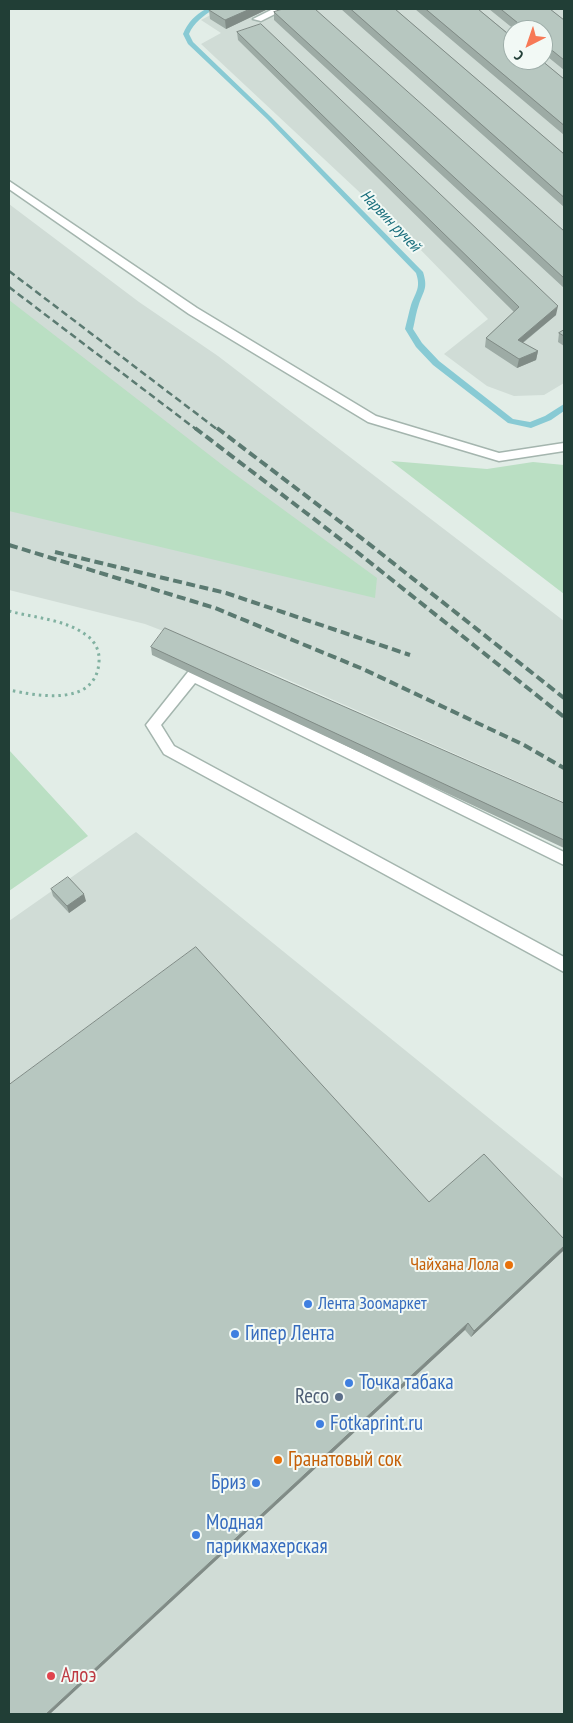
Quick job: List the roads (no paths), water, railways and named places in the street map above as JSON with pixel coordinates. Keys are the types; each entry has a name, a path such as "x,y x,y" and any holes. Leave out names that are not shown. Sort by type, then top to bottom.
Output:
{"lane":[{"path":"258,19 280,9"},
{"path":"9,184 193,311 372,419 499,457 564,446"},
{"path":"564,859 193,676 153,725 169,750 564,965"}],"waterway":[{"name":"Нарвин ручей","path":"210,9 192,22 186,34 190,43 269,118 419,272 422,289 415,305 409,329 419,345 436,363 511,421 531,425 548,418 564,407"}],"railway":[{"path":"9,271 218,430"},
{"path":"9,287 197,430"},
{"path":"195,428 352,548 564,717"},
{"path":"217,428 364,540 564,698"},
{"path":"9,545 215,608 363,669 524,745 564,768"},
{"path":"55,552 226,593 410,655"}],"place":[{"name":"Чайхана Лола","path":"509,1265"},
{"name":"Лента Зоомаркет","path":"308,1304"},
{"name":"Гипер Лента","path":"235,1334"},
{"name":"Точка табака","path":"349,1383"},
{"name":"Reco","path":"339,1397"},
{"name":"Fotkaprint.ru","path":"320,1424"},
{"name":"Гранатовый сок","path":"278,1460"},
{"name":"Бриз","path":"256,1483"},
{"name":"Модная парикмахерская","path":"196,1535"},
{"name":"Алоэ","path":"51,1676"}]}
